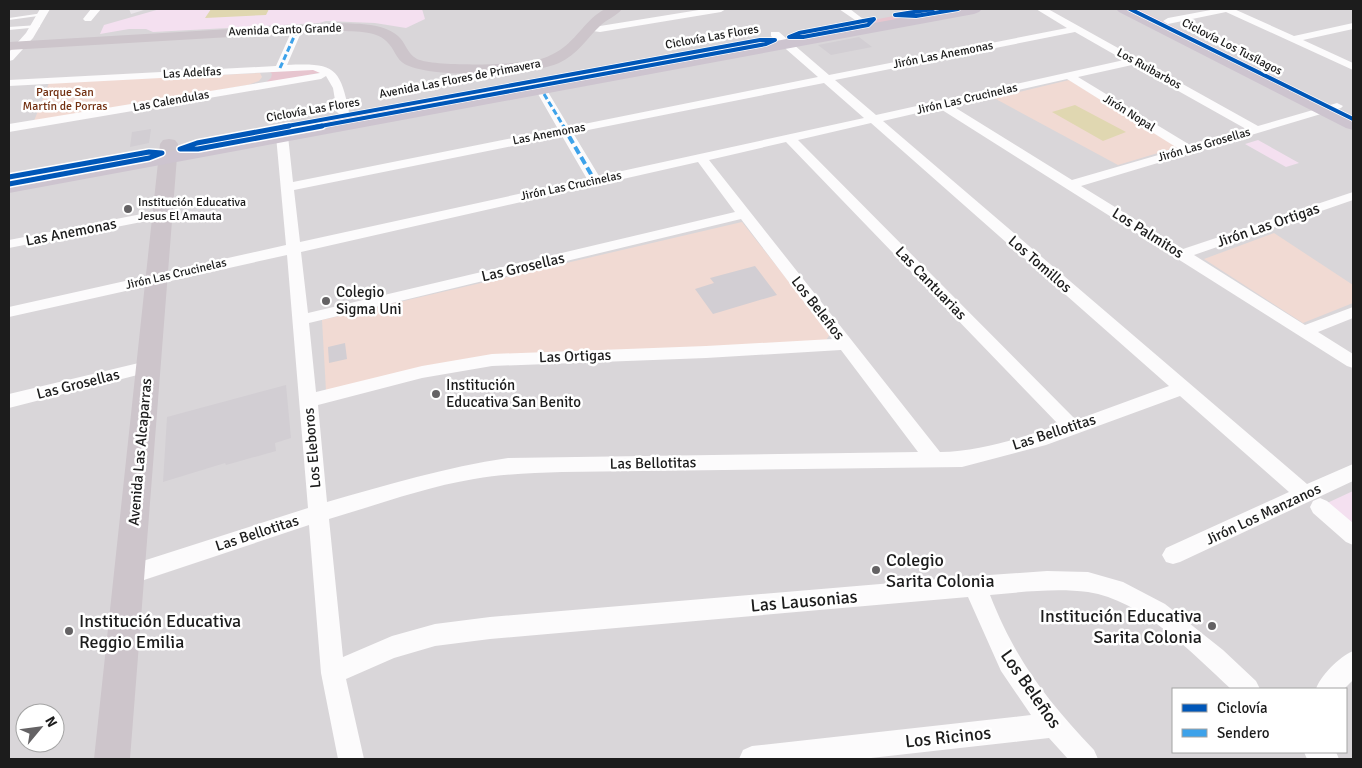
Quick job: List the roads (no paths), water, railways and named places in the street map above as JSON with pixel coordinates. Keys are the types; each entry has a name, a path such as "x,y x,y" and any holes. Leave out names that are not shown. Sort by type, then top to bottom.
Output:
{"main road":[{"name":"Avenida Las Flores de Primavera","path":"9,173 282,136 781,39 851,14 915,9"},
{"name":"Avenida Las Flores de Primavera","path":"9,187 343,112 974,9"},
{"path":"1124,9 1331,108 1353,114"},
{"path":"1142,9 1331,108 1353,124"}],"street":[{"path":"88,19 96,9"},
{"name":"Avenida Canto Grande","path":"15,45 335,27 379,32 394,40 406,58 422,65 432,67 520,68 543,64 559,58 600,17 616,9"},
{"path":"589,28 600,29 721,9"},
{"name":"Los Ruibarbos","path":"1040,9 1257,130"},
{"path":"1168,21 1228,9 1353,67"},
{"path":"9,58 15,45 38,26 44,11"},
{"path":"1294,39 1353,26"},
{"path":"280,68 298,28"},
{"name":"Jirón Las Anemonas","path":"818,80 1076,29"},
{"name":"Los Tomillos","path":"781,39 818,80 872,120 1353,536"},
{"name":"Jirón Las Crucinelas","path":"9,312 1134,61"},
{"name":"Las Adelfas","path":"9,83 313,66 325,69 333,74"},
{"path":"257,86 267,76 264,71 258,69"},
{"path":"333,74 337,79 343,112"},
{"name":"Las Calendulas","path":"9,128 333,74"},
{"name":"Jirón Nopal","path":"1069,76 1189,150"},
{"name":"Las Anemonas","path":"287,188 818,80"},
{"path":"544,94 595,181"},
{"name":"Los Palmitos","path":"942,104 1353,362"},
{"name":"Jirón Las Grosellas","path":"1070,184 1331,108"},
{"name":"Los Eleboros","path":"282,136 302,320 333,673 351,759"},
{"name":"Las Cantuarias","path":"789,138 1072,428"},
{"name":"Avenida Las Alcaparras","path":"112,759 147,367 169,151"},
{"name":"Los Beleños","path":"701,158 934,458"},
{"name":"Jirón Las Ortigas","path":"1183,254 1353,196"},
{"name":"Las Anemonas","path":"9,244 162,214"},
{"name":"Las Grosellas","path":"302,320 744,214"},
{"path":"1305,331 1353,312"},
{"name":"Las Ortigas","path":"308,401 459,363 846,344"},
{"name":"Las Grosellas","path":"9,401 147,367"},
{"name":"Las Bellotitas","path":"129,575 318,513 429,481 472,471 508,466 962,459 989,454 1072,428 1182,388"},
{"name":"Jirón Los Manzanos","path":"1173,555 1312,501 1353,472"},
{"name":"Las Lausonias","path":"333,673 392,647 435,635 490,628 975,586 1054,581 1093,582 1155,610 1178,627 1247,688"},
{"name":"Los Beleños","path":"975,586 994,634 1015,673 1054,725 1085,759"},
{"path":"1329,688 1353,663"},
{"name":"Los Ricinos","path":"752,759 896,751 1054,725"}],"lane":[{"path":"9,19 44,11"},
{"path":"9,29 38,26"}],"place":[{"name":"Institución Educativa Jesus El Amauta","path":"128,209"},
{"name":"Colegio Sigma Uni","path":"326,301"},
{"name":"Institución Educativa San Benito","path":"436,394"},
{"name":"Colegio Sarita Colonia","path":"876,570"},
{"name":"Institución Educativa Sarita Colonia","path":"1212,626"},
{"name":"Institución Educativa Reggio Emilia","path":"69,631"}],"park label":[{"name":"Parque San Martín de Porras","path":"65,99"}]}
